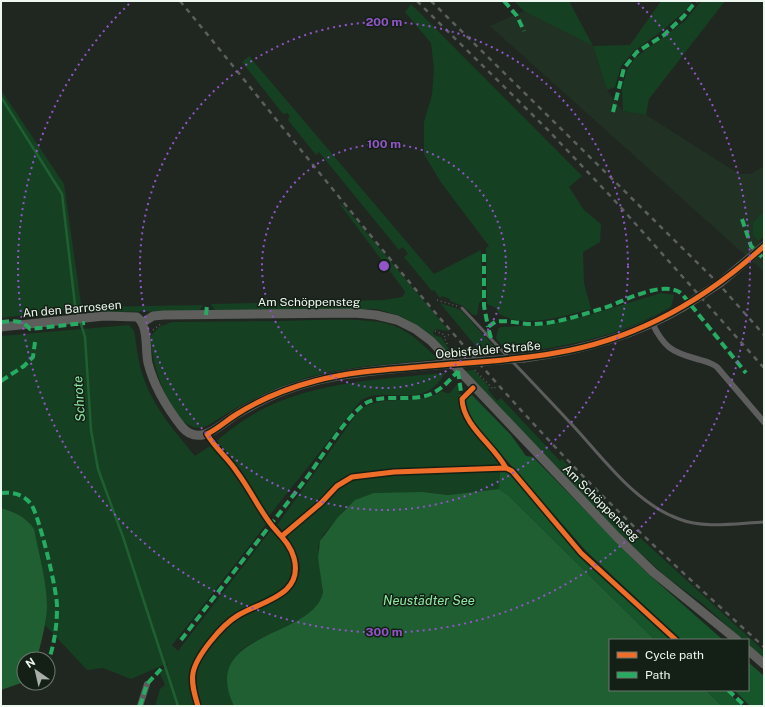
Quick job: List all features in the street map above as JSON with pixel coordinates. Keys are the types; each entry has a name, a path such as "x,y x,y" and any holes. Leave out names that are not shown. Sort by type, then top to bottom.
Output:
{"street":[{"name":"Oebisfelder Straße","path":"142,323 147,358 156,387 179,423 187,432 194,435 207,434 259,401 310,382 351,374 524,358 586,347 619,336 652,323 683,307 720,282 764,246"},
{"name":"Am Schöppensteg","path":"142,323 153,316 164,315 355,313 381,316 405,323 421,333 439,350 488,404 617,538 653,572 736,639"},
{"name":"An den Barroseen","path":"1,327 85,318 131,316 137,317 142,323"},
{"path":"652,323 659,339 668,347 682,354 711,362 717,366 764,422"},
{"path":"749,651 764,664"},
{"path":"140,706 147,684"}],"lane":[{"path":"462,308 597,452 636,492 654,507 671,516 688,522 764,522"}],"path":[{"path":"437,300 462,308"},
{"path":"151,332 157,326 166,321"},
{"path":"435,331 445,335"},
{"path":"473,367 493,389 496,387"}],"shaded area":[{"path":"514,1 569,1 593,46 524,11"},
{"path":"661,1 692,1 686,10 663,30 634,51 621,66 615,87 607,90 593,46 630,45"},
{"path":"701,1 725,1 649,99 646,115 623,111 622,88 627,70 635,58 685,21"},
{"path":"411,4 582,176 569,187 584,210 601,224 600,242 583,252 584,283 591,309 557,318 521,321 499,314 496,308 487,304 486,248 489,246 440,181 424,154 424,122 432,95 434,69 431,43 405,12"},
{"path":"524,11 593,46 607,90 623,111 646,115 739,174 751,174 764,166 764,211 753,223 753,236 764,245 764,272 490,26"},
{"path":"249,56 434,274 481,250 483,300 479,303 477,315 473,315 463,306 450,301 450,299 442,296 440,298 434,290 432,291 404,257 408,254 403,247 399,250 319,152 316,155 288,120 290,116 287,113 283,114 242,62"},
{"path":"1,90 64,184 81,304 87,307 1,318"},
{"path":"339,203 345,207 449,331 435,329 433,332 434,335 441,337 454,357 450,357 421,328 400,316 377,309 215,311 211,304 384,300 402,297 405,293 404,290"},
{"path":"764,211 764,236 759,241 753,236 753,223"},
{"path":"661,293 674,295 671,307 632,326 592,339 550,348 507,353 496,338 498,329 501,327 543,325 589,315"},
{"path":"440,303 461,310 500,353 483,355"},
{"path":"203,305 199,311 92,312 92,307"},
{"path":"358,320 386,324 397,327 408,333 438,359 359,367 302,379 258,397 202,428 188,424 179,416 170,405 164,391 158,376 151,348 150,337 159,327 172,322"},
{"path":"129,325 134,331 139,361 148,390 166,420 195,456 210,446 233,474 267,523 172,645 178,651 271,530 284,545 292,562 293,570 291,578 286,586 272,596 244,609 228,619 215,632 196,656 190,670 191,688 195,706 155,706 160,689 165,685 160,674 168,663 131,679 103,668 87,670 45,625 46,616 29,522 12,511 1,508 1,336"},
{"path":"474,370 490,388 488,390 497,401 501,398 560,461 562,459 625,524 764,651 764,659 749,645 749,639 742,639 703,604 664,575 617,531 462,371"},
{"path":"445,373 436,385 426,392 405,396 372,396 361,400 269,516 248,481 216,442 250,416 283,400 305,393 351,383"},
{"path":"458,383 462,413 502,464 490,467 411,468 351,475 339,480 339,483 283,531 277,525 358,412 377,402 410,400 432,396 442,391 450,393"},
{"path":"470,393 511,435 526,456 533,457 646,572 722,639 680,639 586,551 472,421 464,400"},
{"path":"500,470 499,489 448,495 423,492 346,508 323,535 318,547 323,592 316,607 304,617 254,642 240,652 231,666 229,685 234,706 200,706 196,684 199,663 216,640 238,619 275,601 289,592 298,578 300,565 297,555 287,535 335,492 355,479 388,474"},
{"path":"500,470 510,473 577,550 673,639 654,639 508,495 499,489"},
{"path":"749,663 764,676 764,706 750,706 735,691 749,691"},
{"path":"707,691 727,691 742,706 722,706"}],"water":[{"name":"Neustädter See","path":"499,489 508,495 654,639 609,639 609,691 707,691 722,706 234,706 227,681 231,663 244,649 300,619 315,607 323,592 318,558 320,541 338,517 355,500 374,493 423,492 448,495"},
{"path":"1,508 20,516 34,529 44,578 47,608 39,651 16,651 16,685 1,690"}],"waterway":[{"name":"Schrote","path":"1,97 62,194 75,305 79,317"},
{"name":"Schrote","path":"80,321 85,337 91,430 98,469 123,537 178,706"}],"railway":[{"path":"180,1 365,229 508,396 608,501 764,647"},
{"path":"417,1 548,130 616,202 764,368"},
{"path":"431,1 717,282 764,335"}],"marked path":[{"path":"504,1 517,16 524,31"},
{"path":"613,112 624,68 637,52 664,35 684,16 696,1"},
{"path":"742,219 751,246 764,259"},
{"path":"484,254 484,306 488,327"},
{"path":"491,338 488,327 495,322 505,321 530,324 553,322 607,307 645,292 666,289 675,290 682,294 746,373"},
{"path":"206,315 207,305"},
{"path":"1,322 20,322 30,329 85,323"},
{"path":"1,381 24,366 33,357 35,342"},
{"path":"458,371 462,399"},
{"path":"181,640 302,484 339,432 363,405 378,399 423,397 442,387 458,371"},
{"path":"1,493 18,494 25,498 31,504 39,523 51,571 57,608 55,636 51,651"},
{"path":"140,706 147,684 161,669"},
{"path":"729,691 745,706"}],"cycle path":[{"path":"198,706 194,690 193,673 195,666 204,650 231,620 278,596 287,589 293,581 295,571 294,558 287,543 266,517 246,484 207,434 237,414 275,394 330,377 378,370 526,357 585,347 613,338 641,328 693,300 718,284 764,246"},
{"path":"473,388 462,399 467,418 506,468"},
{"path":"282,536 321,503 337,486 352,477 394,472 506,468 512,471 581,553 675,639"}]}
